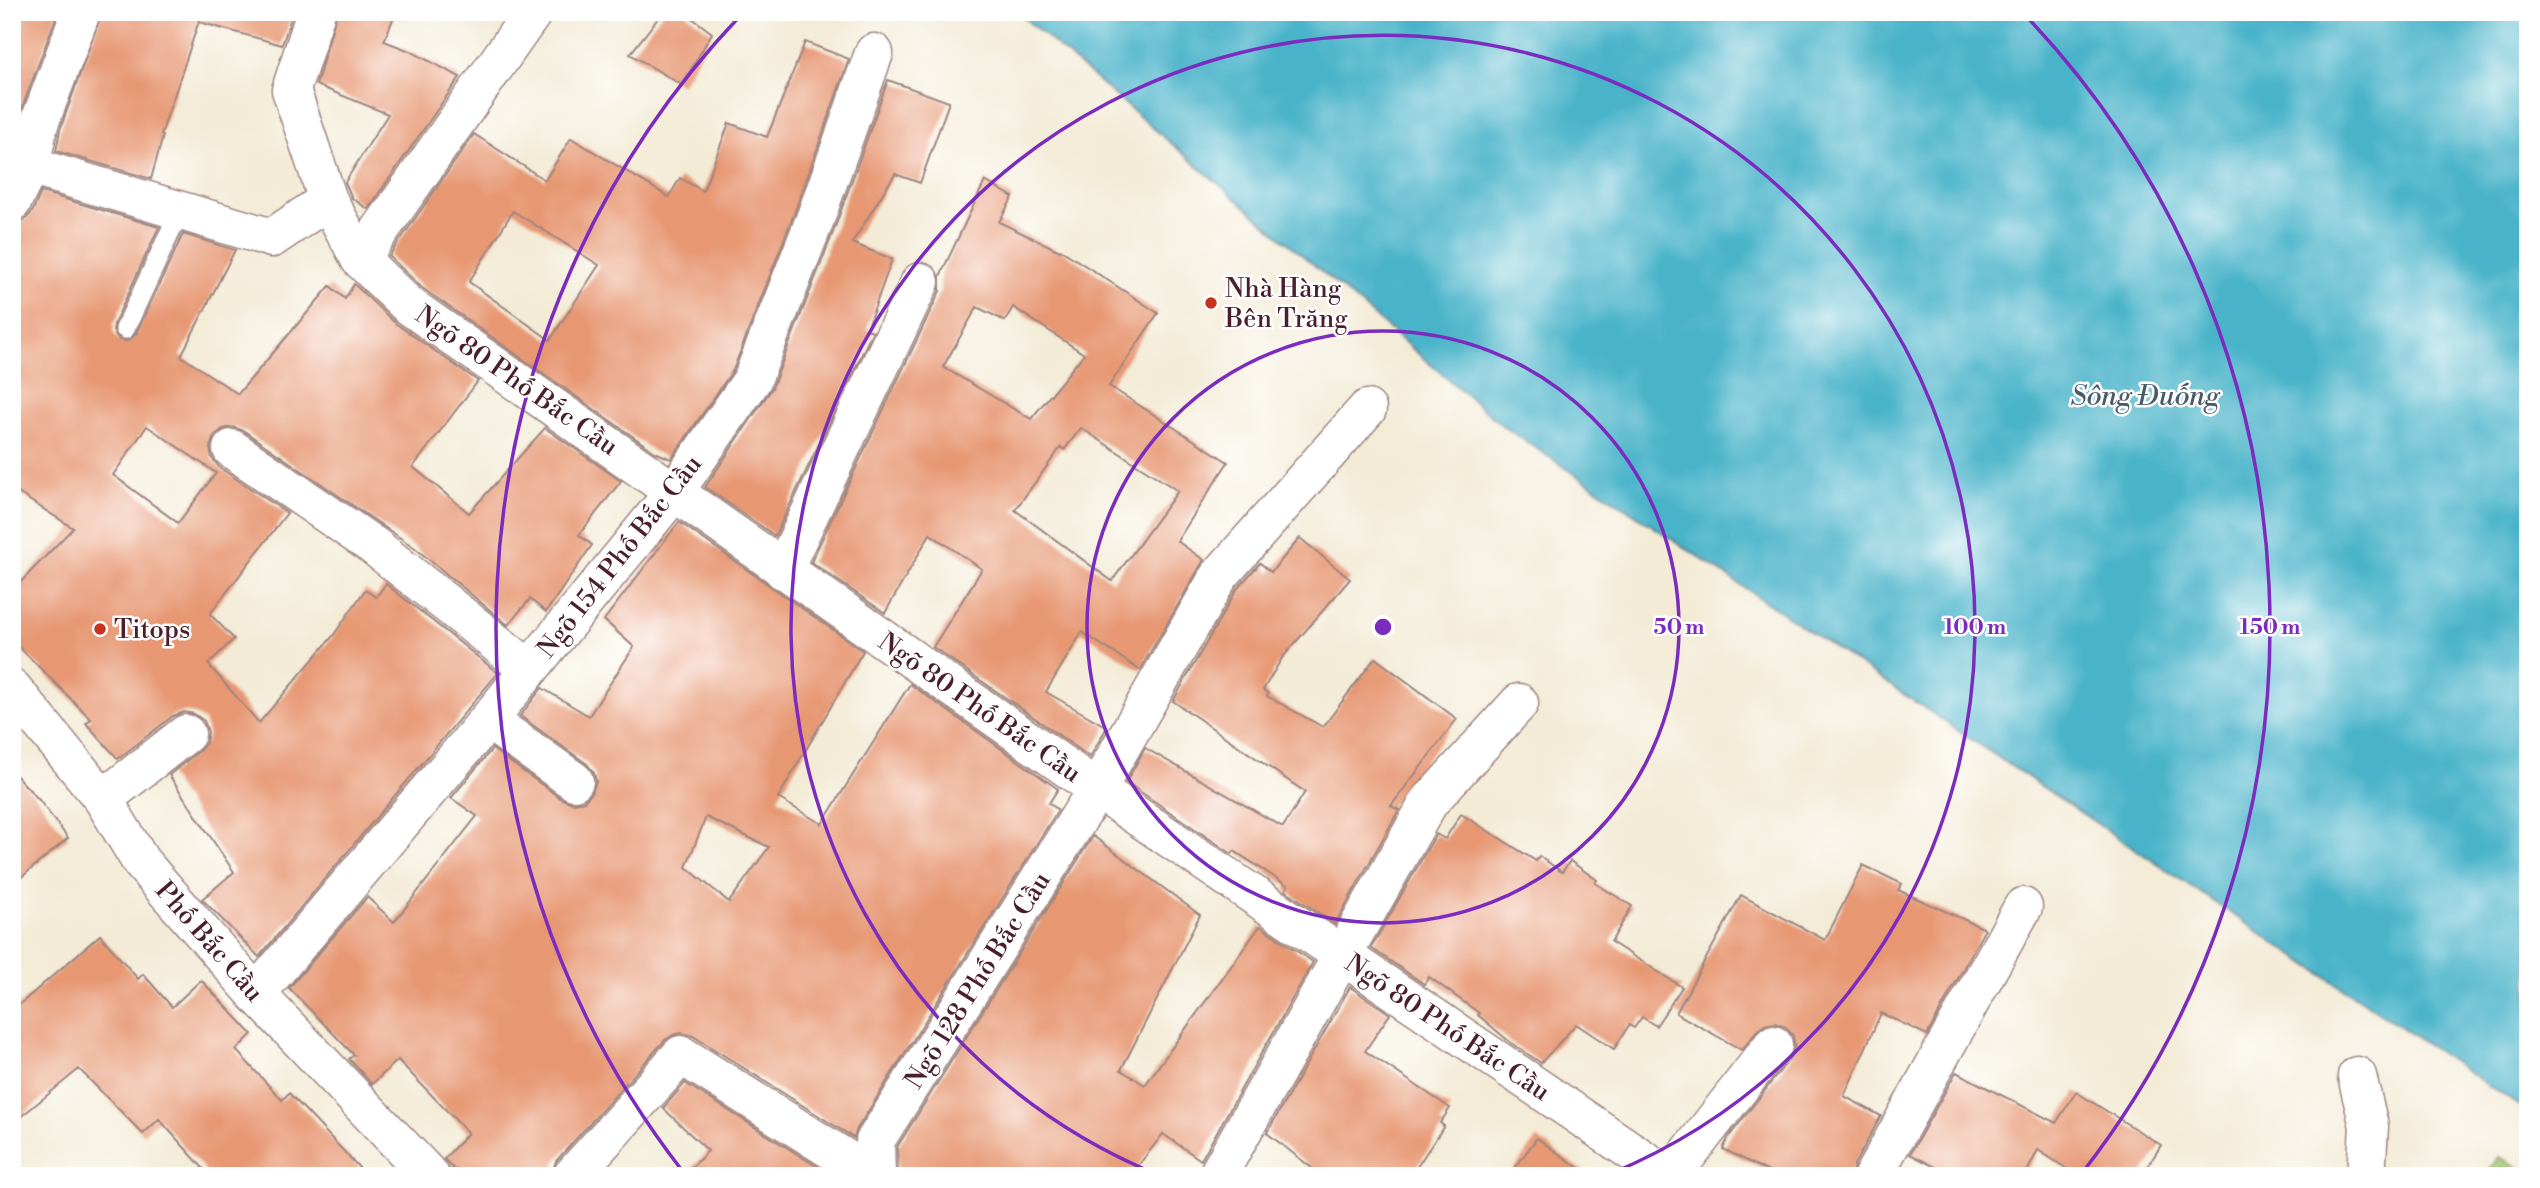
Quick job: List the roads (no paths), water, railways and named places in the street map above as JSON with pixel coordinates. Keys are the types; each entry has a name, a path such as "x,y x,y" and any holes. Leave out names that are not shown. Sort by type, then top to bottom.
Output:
{"street":[{"path":"12,202 30,166 39,124 81,12"},
{"name":"Ngõ 80 Phố Bắc Cầu","path":"316,12 291,90 328,200 360,259 408,305 1097,789 1669,1176"},
{"path":"360,259 533,12"},
{"name":"Ngõ 154 Phố Bắc Cầu","path":"256,994 488,720 675,491 752,380 814,222 874,53"},
{"path":"30,166 272,238 328,200"},
{"path":"783,570 920,282"},
{"name":"Ngõ 128 Phố Bắc Cầu","path":"874,1176 875,1141 1097,789 1219,576 1367,409"},
{"path":"232,449 374,546 529,669"},
{"name":"Phố Bắc Cầu","path":"12,688 103,799 141,862 256,994 430,1176"},
{"path":"1220,1171 1429,802 1519,704"},
{"path":"488,720 574,781"},
{"path":"103,799 186,734"},
{"path":"1873,1176 2023,906"},
{"path":"1669,1176 1773,1045"},
{"path":"572,1176 681,1055 874,1176"},
{"path":"2357,1076 2369,1126 2366,1176"}],"lane":[{"path":"125,330 180,211"}],"water":[{"name":"Sông Đuống","path":"1017,12 2528,12 2528,1112 1503,426"}],"place":[{"name":"Nhà Hàng Bên Trăng","path":"1211,303"},
{"name":"Titops","path":"100,629"}]}
